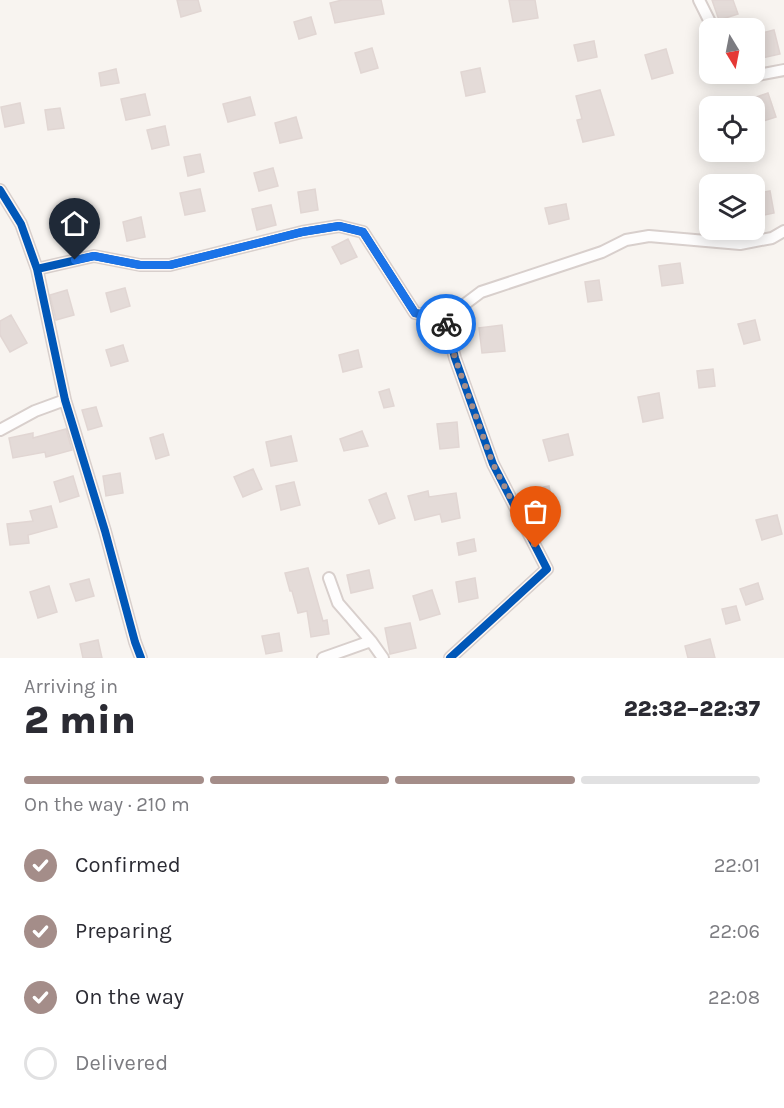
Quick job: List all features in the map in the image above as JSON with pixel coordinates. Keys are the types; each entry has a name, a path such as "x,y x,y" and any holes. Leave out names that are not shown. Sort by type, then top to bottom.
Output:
{"street":[{"path":"699,0 708,18"},
{"path":"765,74 784,70"},
{"path":"0,190 21,224 37,269 65,400 141,658"},
{"path":"37,269 94,256 140,265 170,265 302,232 339,226 363,232 415,313 445,319 481,292 602,252 626,240 649,236 740,244 772,238 784,231"},
{"path":"445,319 455,358 493,464 547,569 450,658"},
{"path":"0,430 35,411 65,400"},
{"path":"329,578 338,603 371,641 382,658"},
{"path":"323,658 371,641"}],"building":[{"path":"177,0 198,0 201,11 181,17"},
{"path":"342,0 381,0 384,14 335,23 330,3"},
{"path":"509,0 535,0 538,18 513,22"},
{"path":"712,0 733,0 738,14 718,18"},
{"path":"311,17 316,34 299,39 294,22"},
{"path":"774,30 780,54 765,57 765,32"},
{"path":"594,41 597,57 578,61 574,45"},
{"path":"372,48 378,68 361,73 355,53"},
{"path":"666,49 673,73 652,79 645,55"},
{"path":"480,68 485,92 466,96 461,72"},
{"path":"116,69 119,83 101,86 99,73"},
{"path":"600,90 614,135 583,142 577,120 582,119 576,96"},
{"path":"768,93 776,117 765,120 765,96 760,96"},
{"path":"145,94 150,115 126,120 121,99"},
{"path":"250,97 255,115 228,122 223,104"},
{"path":"20,103 24,123 5,127 1,107"},
{"path":"60,108 64,128 48,130 45,110"},
{"path":"296,117 302,138 280,143 275,123"},
{"path":"165,126 169,145 152,149 147,130"},
{"path":"200,154 204,172 188,176 184,157"},
{"path":"273,168 278,186 259,191 254,173"},
{"path":"200,189 205,211 185,215 180,193"},
{"path":"315,189 318,210 301,213 298,192"},
{"path":"770,191 774,213 765,215 765,192"},
{"path":"566,204 569,219 549,224 545,208"},
{"path":"271,205 276,225 257,230 252,209"},
{"path":"141,217 145,237 127,241 123,222"},
{"path":"348,239 357,257 341,264 332,247"},
{"path":"680,263 683,283 662,286 659,266"},
{"path":"599,280 602,300 588,302 585,282"},
{"path":"125,288 130,306 111,312 106,293"},
{"path":"67,290 74,315 56,320 50,295"},
{"path":"11,315 27,343 10,352 0,335 0,321"},
{"path":"755,320 760,340 744,344 738,324"},
{"path":"502,325 505,351 482,353 479,328"},
{"path":"123,345 128,361 111,366 106,350"},
{"path":"358,350 362,367 343,372 339,355"},
{"path":"713,369 715,386 699,388 697,371"},
{"path":"389,389 394,406 384,408 379,392"},
{"path":"659,393 663,418 643,422 638,397"},
{"path":"96,407 102,426 88,430 82,410"},
{"path":"457,422 459,447 440,449 437,424"},
{"path":"66,429 72,450 46,457 45,452 13,458 9,438 33,433 33,438"},
{"path":"362,431 368,446 344,451 340,439"},
{"path":"163,434 169,455 156,459 150,438"},
{"path":"568,434 573,455 549,461 543,440"},
{"path":"291,436 297,461 271,466 266,442"},
{"path":"253,469 262,489 243,497 234,477"},
{"path":"120,473 123,493 106,496 103,476"},
{"path":"73,476 79,496 60,502 54,482"},
{"path":"294,482 300,505 281,510 276,486"},
{"path":"549,486 553,504 532,509 529,490"},
{"path":"428,491 429,497 456,493 460,518 442,522 440,514 415,520 408,496"},
{"path":"386,493 395,518 379,524 369,500"},
{"path":"51,506 57,527 28,535 29,543 10,545 7,524 33,521 30,511"},
{"path":"777,515 782,534 762,540 756,520"},
{"path":"474,539 476,551 459,555 457,543"},
{"path":"308,568 323,621 327,620 329,634 311,637 307,611 298,613 292,591 290,591 285,573"},
{"path":"369,570 373,588 351,593 347,575"},
{"path":"475,578 478,598 459,602 456,582"},
{"path":"89,579 94,596 76,601 70,584"},
{"path":"758,583 763,599 746,605 740,589"},
{"path":"49,586 57,612 38,618 30,592"},
{"path":"432,590 440,614 420,620 413,596"},
{"path":"736,606 740,620 726,624 722,609"},
{"path":"410,623 416,648 390,654 385,628"},
{"path":"279,633 282,651 266,654 262,636"},
{"path":"710,639 715,658 688,658 685,646"},
{"path":"98,640 102,658 83,658 80,644"}],"cycle path":[{"path":"0,190 21,224 37,269 94,256 140,265 170,265 302,232 339,226 363,232 415,313 445,319 455,358 493,464 547,569 450,658"},
{"path":"37,269 65,400 141,658"}],"way so far":[{"path":"446,324 455,358 493,464 536,548"}],"route":[{"path":"75,260 94,256 140,265 170,265 302,232 339,226 363,232 415,313 445,319 446,324"}]}
